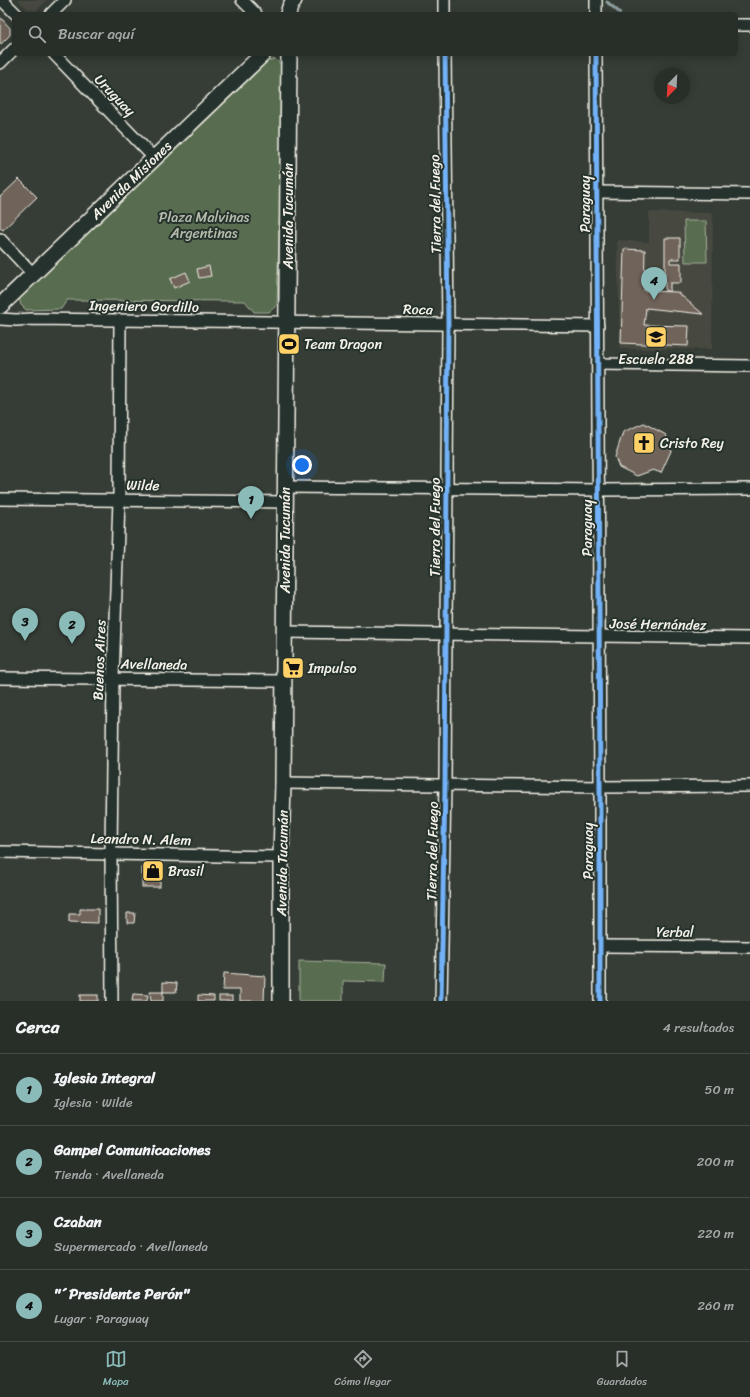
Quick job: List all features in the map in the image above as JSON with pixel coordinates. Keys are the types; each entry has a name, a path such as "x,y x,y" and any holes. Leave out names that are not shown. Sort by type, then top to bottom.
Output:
{"main road":[{"path":"289,12 294,0"},
{"name":"Avenida Misiones","path":"0,306 261,56"},
{"name":"Avenida Tucumán","path":"281,1001 281,857 286,487 289,56"}],"street":[{"path":"2,0 14,12"},
{"path":"53,12 66,0"},
{"path":"242,0 254,12"},
{"path":"444,0 444,12"},
{"path":"596,0 596,12"},
{"path":"738,25 750,25"},
{"path":"0,63 12,51"},
{"name":"Uruguay","path":"56,56 154,158"},
{"name":"Tierra del Fuego","path":"441,1001 445,785 448,325 445,56"},
{"name":"Paraguay","path":"596,56 600,1001"},
{"path":"597,192 750,194"},
{"path":"0,239 34,274"},
{"name":"Ingeniero Gordillo","path":"0,319 287,323"},
{"name":"Buenos Aires","path":"112,1001 111,853 113,679 119,500 120,321"},
{"name":"Roca","path":"287,323 598,326"},
{"path":"598,364 750,366"},
{"path":"286,487 598,490 750,489"},
{"name":"Wilde","path":"0,499 285,502"},
{"name":"José Hernández","path":"284,632 750,638"},
{"name":"Avellaneda","path":"0,678 284,681"},
{"path":"283,783 750,786"},
{"name":"Leandro N. Alem","path":"0,852 281,857"},
{"name":"Yerbal","path":"600,946 750,947"}],"shaded area":[{"path":"18,0 47,0 36,11 27,9"},
{"path":"649,212 713,213 712,349 620,349 617,240 649,242"}],"green space":[{"name":"Plaza Malvinas Argentinas","path":"275,59 284,67 277,305 269,312 254,312 245,301 67,300 61,309 26,310 21,305 19,298 265,62"},
{"path":"684,221 706,221 707,262 685,262"},
{"path":"299,961 386,963 385,982 343,981 343,1001 299,1001"}],"building":[{"path":"0,17 10,28 10,35 0,45"},
{"path":"19,179 37,197 3,230 0,228 0,197"},
{"path":"665,238 680,238 680,259 670,259 670,263 681,263 681,283 670,283 670,291 665,291"},
{"path":"624,249 645,250 644,291 677,292 703,314 646,308 644,325 689,326 688,346 621,343"},
{"path":"209,266 211,276 199,278 197,269"},
{"path":"186,272 190,281 174,288 170,279"},
{"name":"Cristo Rey","path":"644,423 666,435 671,451 661,473 653,470 637,476 619,467 615,457 623,432"},
{"path":"142,868 160,868 160,887 142,887"},
{"path":"80,909 98,909 98,923 69,922 69,914 80,914"},
{"path":"127,913 135,913 134,923 127,923"},
{"path":"224,973 265,976 264,1001 240,1001 240,990 223,990"},
{"path":"163,982 177,983 176,992 163,992"},
{"path":"150,992 163,992 163,1001 151,1001"},
{"path":"133,994 148,995 147,1001 132,1001"},
{"path":"80,995 98,995 98,1001 80,1001"},
{"path":"198,995 214,996 214,1001 198,1001"},
{"path":"219,996 232,996 232,1001 219,1001"}],"waterway":[{"path":"607,2 619,12"}],"cycle path":[{"path":"441,1001 445,785 448,325 445,56"},
{"path":"596,56 600,1001"}],"place":[{"name":"\"´Presidente Perón\"","path":"654,300"},
{"name":"Escuela 288","path":"656,337"},
{"name":"Team Dragon","path":"289,344"},
{"name":"Cristo Rey","path":"644,443"},
{"name":"Iglesia Integral","path":"251,519"},
{"name":"Czaban","path":"25,641"},
{"name":"Gampel Comunicaciones","path":"72,644"},
{"name":"Impulso","path":"293,668"},
{"name":"Brasil","path":"153,871"}]}
